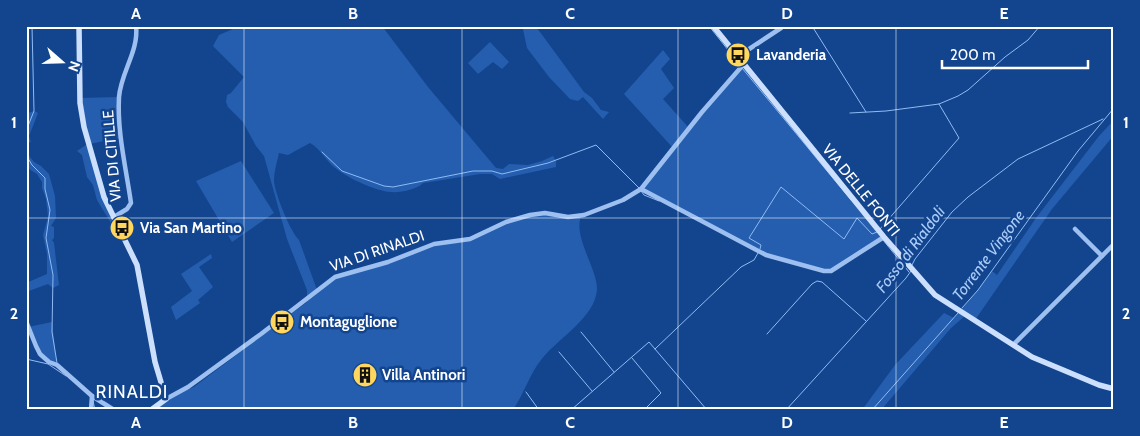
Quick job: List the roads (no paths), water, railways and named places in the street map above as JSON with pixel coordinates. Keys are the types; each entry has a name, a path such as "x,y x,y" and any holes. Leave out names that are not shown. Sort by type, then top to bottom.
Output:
{"street":[{"path":"79,26 80,103 84,127 104,197 137,265 155,362 166,398"},
{"name":"VIA DI CITILLE","path":"114,218 128,209 131,203 121,138 119,97 135,46 137,37 136,26"},
{"name":"VIA DELLE FONTI","path":"715,27 743,65 884,237 935,295 1032,357 1099,385 1114,389"},
{"path":"737,57 781,28"},
{"name":"VIA DI RINALDI","path":"151,410 166,398 188,387 218,366 309,298 323,284 335,276 388,262 434,244 470,239 506,222 530,215 545,213 568,217 584,215 623,200 641,189 702,112 743,65"},
{"path":"641,189 766,255 824,271 831,271 884,237"},
{"path":"1075,230 1102,256"},
{"path":"1014,344 1114,244"},
{"path":"26,321 40,354 49,362 57,365 92,396 114,410"},
{"path":"91,410 92,396"}],"waterway":[{"name":"Fosso di Rialdoli","path":"26,131 34,111 32,26"},
{"path":"709,26 740,65"},
{"path":"812,26 866,112"},
{"path":"850,113 886,111 939,104 958,96 968,90 1005,57 1028,40 1040,26"},
{"path":"742,68 851,200"},
{"path":"880,229 959,138 939,104"},
{"name":"Torrente Vingone","path":"962,308 978,290 1078,151 1114,108"},
{"name":"Fosso di Rialdoli","path":"912,265 952,212 968,197 1018,159 1103,119"},
{"path":"322,152 342,171 384,186 393,187 473,171 492,171 502,174 548,163 596,145 639,188"},
{"name":"Fosso di Rialdoli","path":"26,155 32,165 45,178 45,189 50,210 46,238 53,275 52,332 57,363"},
{"path":"760,249 761,245 749,238 781,187 844,239 857,218 872,234 877,232"},
{"path":"641,191 644,195 659,201"},
{"path":"883,240 909,272"},
{"path":"655,349 741,267 754,260 758,253"},
{"name":"Fosso di Rialdoli","path":"786,410 911,271"},
{"path":"767,334 812,284 817,281 822,282 866,321"},
{"name":"Torrente Vingone","path":"872,410 958,313"},
{"path":"581,332 614,372"},
{"path":"571,410 649,342 707,410"},
{"path":"559,352 592,391"},
{"path":"632,358 661,393 644,410"},
{"path":"26,359 48,364 66,376"},
{"path":"526,392 539,410"},
{"path":"93,401 95,410"}],"place":[{"name":"Lavanderia","path":"738,55"},
{"name":"Via San Martino","path":"122,228"},
{"name":"Montaguglione","path":"282,322"},
{"name":"Villa Antinori","path":"365,375"}],"district":[{"name":"RINALDI","path":"132,392"}]}
